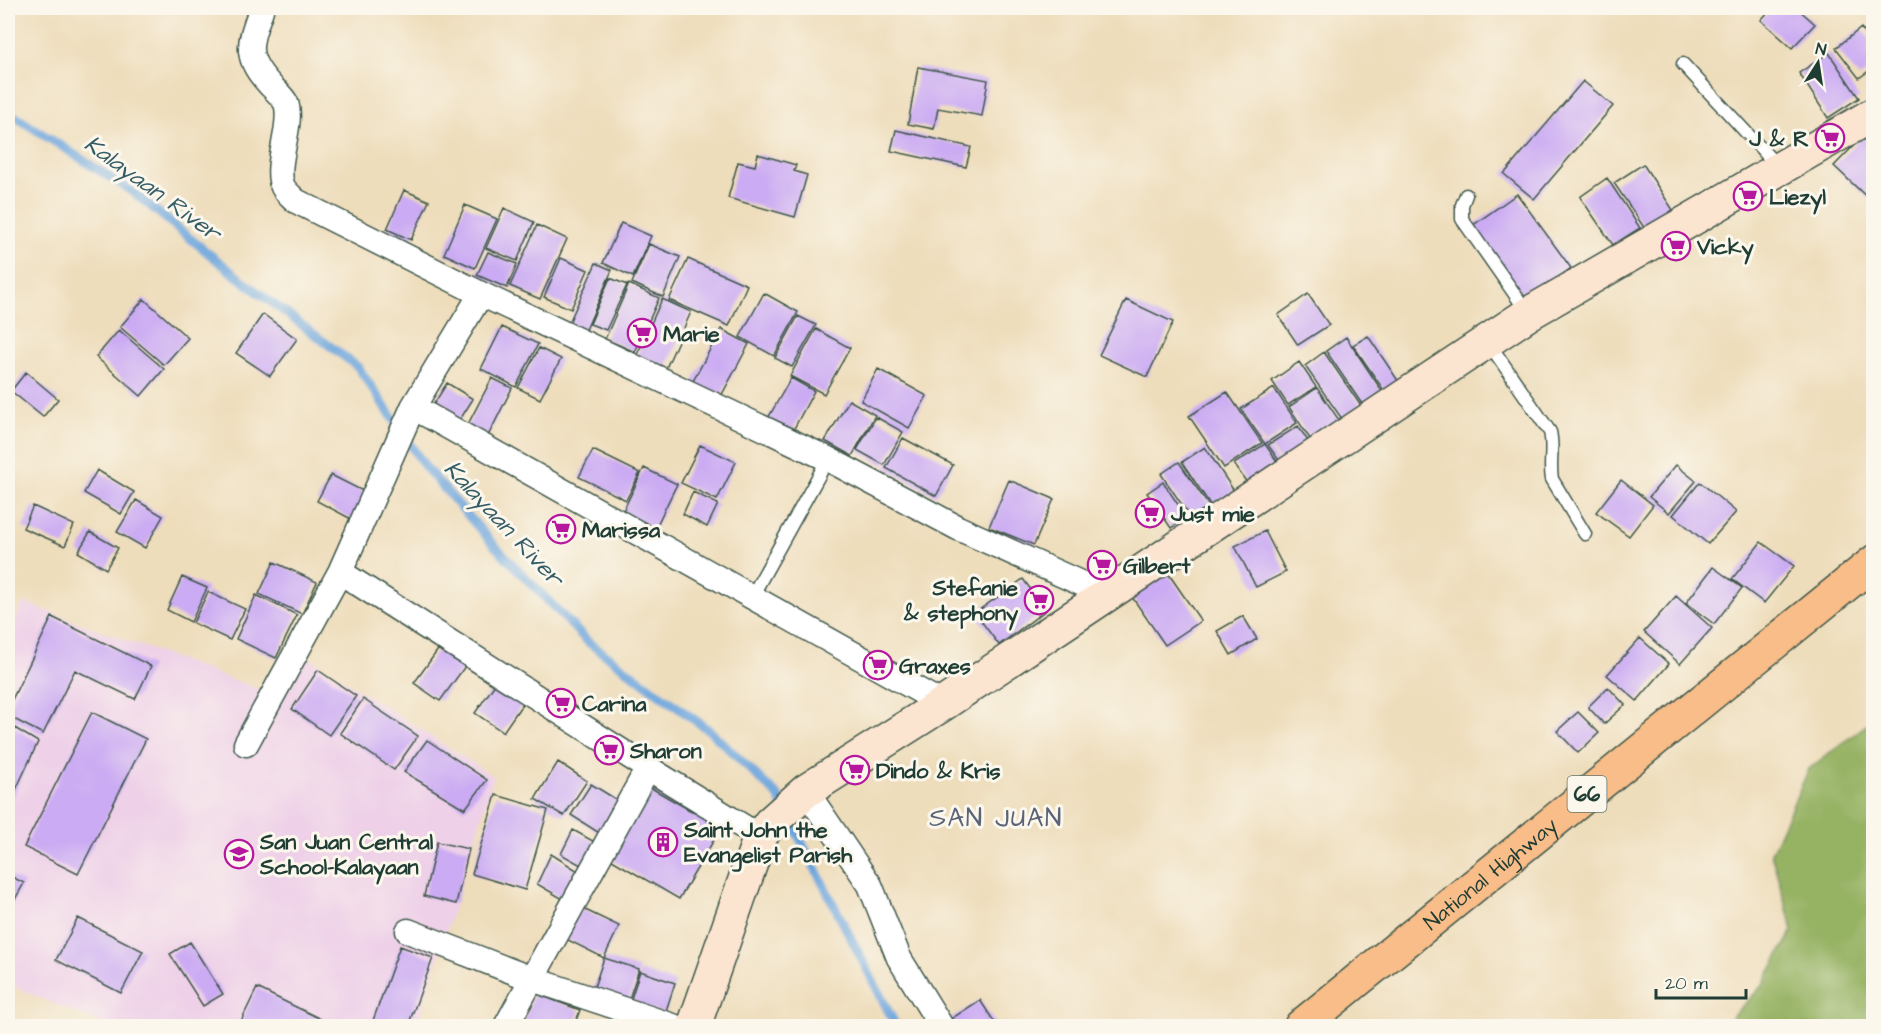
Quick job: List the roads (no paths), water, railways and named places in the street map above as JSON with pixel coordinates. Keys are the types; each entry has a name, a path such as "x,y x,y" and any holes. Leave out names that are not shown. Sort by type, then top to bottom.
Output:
{"main road":[{"name":"National Highway","path":"1301,1026 1874,562"}],"street":[{"path":"261,10 250,48 252,61 256,70 285,102 288,113 281,168 283,186 296,201 481,294 828,459 958,528 1107,595"},
{"path":"694,1026 765,830 804,794 1528,314 1874,114"},
{"path":"246,744 340,572 408,419 481,294"},
{"path":"408,419 751,598 943,704"},
{"path":"340,572 648,768 765,830"},
{"path":"506,1026 648,768"},
{"path":"804,794 870,885 899,958 941,1026"},
{"path":"408,932 532,979 673,1026"}],"lane":[{"path":"1683,64 1780,169"},
{"path":"1466,195 1462,205 1462,219 1528,314"},
{"path":"1487,341 1550,432 1552,479 1585,534"},
{"path":"751,598 828,459"}],"waterway":[{"name":"Kalayaan River","path":"8,112 133,192 239,278 358,367 426,468 495,546 588,642 710,731 778,796 896,1026"}],"place":[{"name":"J & R","path":"1830,138"},
{"name":"Liezyl","path":"1748,196"},
{"name":"Vicky","path":"1676,246"},
{"name":"Marie","path":"642,333"},
{"name":"Just mie","path":"1150,513"},
{"name":"Marissa","path":"561,529"},
{"name":"Gilbert","path":"1102,565"},
{"name":"Stefanie & stephony","path":"1039,600"},
{"name":"Graxes","path":"878,665"},
{"name":"Carina","path":"561,703"},
{"name":"Sharon","path":"609,750"},
{"name":"Dindo & Kris","path":"855,770"},
{"name":"Saint John the Evangelist Parish","path":"663,842"},
{"name":"San Juan Central School-Kalayaan","path":"239,854"}],"district":[{"name":"SAN JUAN","path":"996,817"}]}
